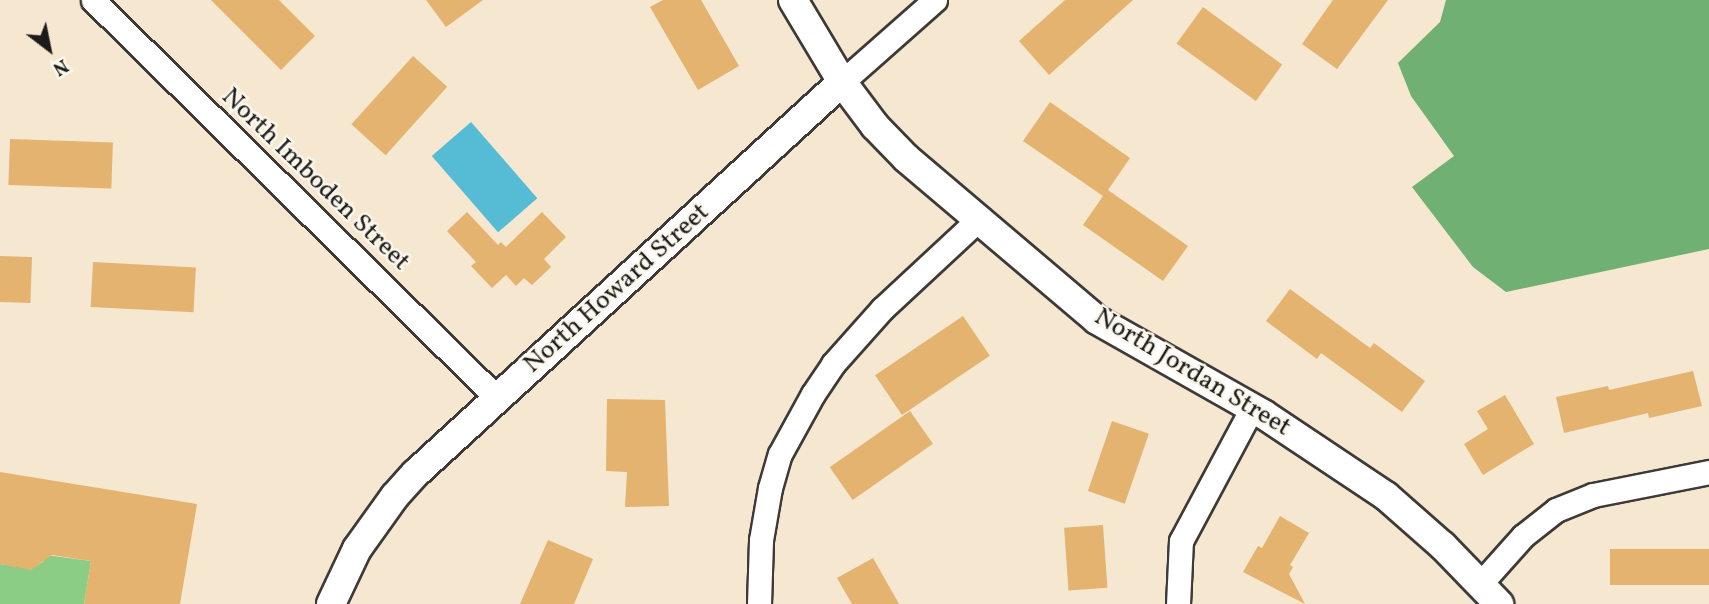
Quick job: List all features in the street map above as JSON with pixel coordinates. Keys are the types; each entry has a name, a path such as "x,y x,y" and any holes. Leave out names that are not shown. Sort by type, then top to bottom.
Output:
{"street":[{"name":"North Imboden Street","path":"93,0 498,399"},
{"name":"North Jordan Street","path":"793,0 842,82 875,127 906,158 980,218 1097,320 1252,408 1386,496 1490,594"},
{"name":"North Howard Street","path":"331,604 357,549 395,496 842,82 935,0"},
{"path":"759,604 761,540 770,488 780,454 813,394 834,364 882,309 980,218"},
{"path":"1178,604 1181,541 1252,408"},
{"path":"1490,594 1523,536 1556,510 1593,495 1709,472"}],"green space":[{"path":"1446,0 1709,0 1709,249 1506,292 1473,267 1412,187 1454,156 1411,96 1398,63 1440,22"},
{"path":"46,555 91,561 84,604 0,604 0,564 31,569 43,562"}],"water":[{"path":"471,122 537,198 498,232 432,156"}],"building":[{"path":"211,0 279,0 315,36 281,70"},
{"path":"426,0 483,0 446,27"},
{"path":"663,0 701,0 739,66 698,90 650,7"},
{"path":"1065,0 1133,0 1049,75 1019,41"},
{"path":"1333,0 1388,0 1337,69 1302,44"},
{"path":"1203,7 1282,65 1256,101 1177,43"},
{"path":"413,56 447,87 386,155 351,124"},
{"path":"1050,102 1130,158 1108,190 1188,246 1163,281 1083,225 1103,196 1023,141"},
{"path":"10,139 113,143 111,189 8,185"},
{"path":"467,212 498,245 501,242 506,247 542,212 566,237 544,259 551,267 532,285 524,278 516,286 506,275 492,288 471,266 476,262 447,231"},
{"path":"0,256 32,257 30,303 0,302"},
{"path":"93,262 196,267 194,312 91,307"},
{"path":"1290,289 1370,348 1374,343 1425,381 1402,412 1321,353 1317,359 1266,321"},
{"path":"963,316 990,356 902,415 875,375"},
{"path":"1693,371 1702,406 1649,418 1648,413 1564,433 1556,397 1608,386 1609,390"},
{"path":"1505,395 1534,444 1483,475 1464,444 1488,429 1477,411"},
{"path":"607,399 665,400 669,506 625,507 627,472 606,471"},
{"path":"910,411 933,444 853,500 830,467"},
{"path":"1112,421 1149,434 1125,504 1088,491"},
{"path":"0,472 197,504 180,604 84,604 91,561 52,555 31,570 0,564"},
{"path":"1280,516 1309,533 1290,565 1293,567 1289,574 1305,604 1243,572 1258,546 1262,548"},
{"path":"1103,525 1107,588 1068,591 1064,528"},
{"path":"548,540 593,559 574,604 520,604"},
{"path":"1610,549 1709,549 1709,585 1610,585"},
{"path":"873,558 899,604 852,604 837,578"}]}
